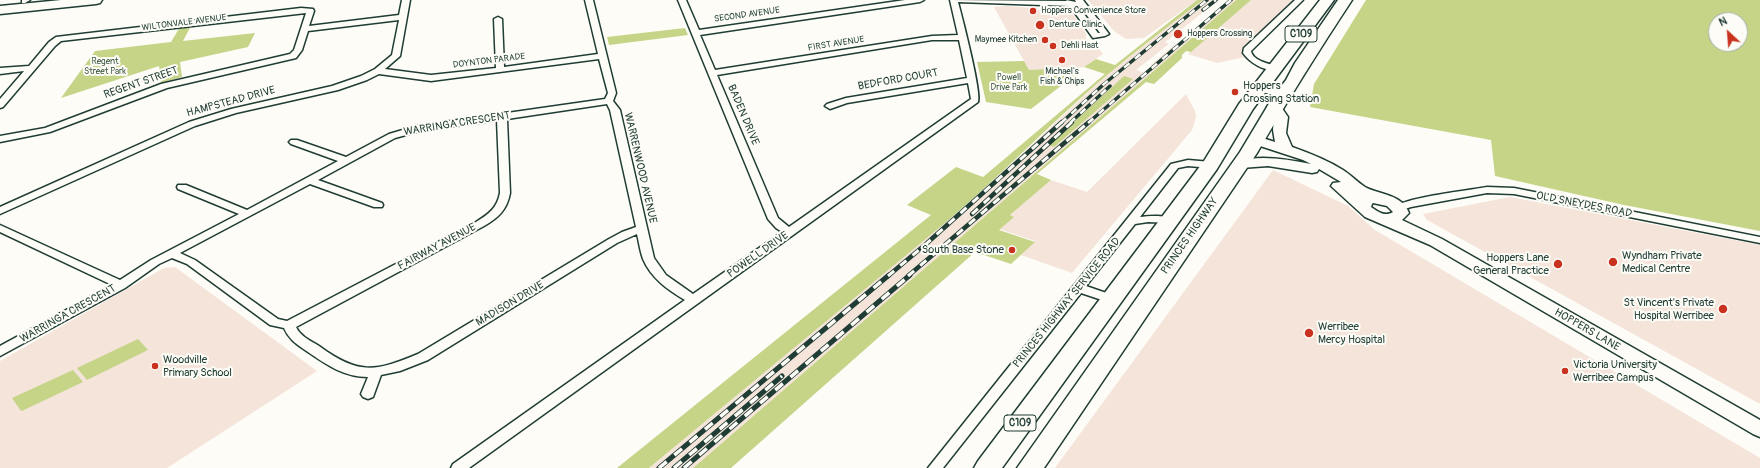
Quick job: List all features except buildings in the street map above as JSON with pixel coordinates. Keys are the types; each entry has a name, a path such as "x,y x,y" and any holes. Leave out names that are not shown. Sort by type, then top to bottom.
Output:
{"highway":[{"name":"C109","path":"987,468 1168,221 1211,165 1238,119 1327,0"},
{"name":"PRINCES HIGHWAY","path":"1030,468 1241,164 1278,99 1293,82 1303,63 1345,0"},
{"path":"1278,99 1276,88 1267,80 1303,63"},
{"path":"1229,136 1254,143"},
{"path":"1112,299 1140,308"},
{"path":"1053,378 1084,390"}],"main road":[{"path":"0,4 38,0"},
{"path":"0,10 96,0"}],"street":[{"name":"HAMPSTEAD DRIVE","path":"0,211 192,124 234,111 335,88 364,78 378,71 396,56 406,0"},
{"name":"WARRENWOOD AVENUE","path":"589,0 612,93 609,101 615,110 648,258 654,270 662,280 694,300"},
{"name":"BADEN DRIVE","path":"682,0 773,218 780,226 791,232"},
{"name":"SECOND AVENUE","path":"696,33 920,0"},
{"path":"1267,80 1256,62 1248,56 1247,50 1299,0"},
{"path":"955,1 1043,3 1075,2"},
{"name":"POWELL DRIVE","path":"458,468 971,104 975,100 975,97 955,1"},
{"path":"1043,3 1058,6 1075,2"},
{"name":"WILTONVALE AVENUE","path":"0,106 57,38 312,9 305,29"},
{"path":"305,29 403,17"},
{"path":"498,19 500,70"},
{"name":"REGENT STREET","path":"0,139 48,130 164,86 295,56 305,29"},
{"name":"FIRST AVENUE","path":"713,73 932,38 962,37"},
{"name":"DOYNTON PARADE","path":"378,71 431,78 602,56"},
{"path":"0,71 31,68"},
{"name":"BEDFORD COURT","path":"830,106 846,101 972,80"},
{"path":"1278,99 1282,117 1279,127 1279,136 1285,148"},
{"name":"WARRINGA CRESCENT","path":"0,352 378,142 403,132 609,101"},
{"name":"FAIRWAY AVENUE","path":"289,325 480,224 499,211 504,203 505,193 502,117"},
{"path":"294,142 345,160"},
{"path":"1254,143 1312,169 1331,180 1363,206 1365,201 1369,199 1397,205 1401,213 1396,218 1384,218"},
{"name":"HOPPERS LANE","path":"1254,143 1285,148 1326,166 1360,190 1397,205 1411,222 1436,242"},
{"path":"1241,164 1262,161 1281,162 1312,169"},
{"name":"PRINCES HIGHWAY SERVICE ROAD","path":"935,468 1175,166 1180,164 1211,165"},
{"path":"308,180 378,205"},
{"path":"182,187 248,214"},
{"name":"OLD SNEYDES ROAD","path":"1397,205 1487,190 1514,191 1760,240"},
{"name":"HOPPERS LANE","path":"1363,206 1371,214 1384,218 1436,242 1760,429"},
{"path":"1132,221 1148,219 1168,221"},
{"path":"0,228 121,285"},
{"name":"MADISON DRIVE","path":"289,325 294,336 331,362 346,369 358,372 390,370 423,356 613,241 626,234 642,230"},
{"path":"175,255 191,262 274,322 289,325"},
{"path":"1079,288 1112,299"},
{"path":"368,394 376,372"}],"shaded area":[{"path":"1088,0 1197,0 1144,38 1126,39 1114,31"},
{"path":"1203,0 1219,0 1165,42 1169,44 1136,70 1144,73 1174,45 1177,46 1230,0 1236,0 693,468 649,468 976,197 1100,81 1170,24"},
{"path":"1251,0 1295,0 1249,42 1243,53 1245,57 1217,63 1188,54"},
{"path":"1005,6 1034,8 1044,12 1071,11 1086,34 1086,39 1091,46 1097,46 1103,54 1084,67 1072,69 1029,70 994,7"},
{"path":"1186,94 1195,111 1196,117 1192,130 1072,273 1021,255 1035,241 999,229 1013,217 1010,215 1051,180 1087,192"},
{"name":"Werribee Mercy Hospital","path":"1273,170 1348,206 1375,230 1760,458 1760,468 1055,468"},
{"name":"Wyndham Private Medical Centre","path":"1510,197 1760,245 1760,404 1427,220 1423,214"},
{"name":"Woodville Primary School","path":"175,267 317,371 167,468 0,468 0,361 164,268"}],"green space":[{"path":"1197,0 1203,0 1100,81 945,223 649,468 617,468 931,215 907,205 956,167 983,177 1105,74 1084,67 1096,59 1115,65"},
{"path":"1236,0 1251,0 1191,52 1186,51 1182,55 1182,58 1154,84 1146,82 1037,174 1051,180 1010,215 1014,217 999,230 1035,242 1011,264 975,252 731,468 693,468"},
{"path":"1366,0 1760,0 1760,231 1624,205 1495,176 1491,140 1310,107 1314,84"},
{"name":"Regent Street Park","path":"191,26 183,41 255,33 248,47 180,62 182,77 161,83 159,66 61,98 95,51 171,42 180,27"},
{"path":"685,28 688,35 609,45 607,37"},
{"name":"Powell Drive Park","path":"1024,61 1029,70 1067,68 1072,69 1075,75 1031,109 986,102 977,62"},
{"path":"1124,76 1133,79 1054,147 1049,145"},
{"path":"138,339 148,350 87,380 77,368"},
{"path":"73,370 83,382 24,410 21,411 12,398"}],"railway":[{"path":"1061,123 1104,84 1207,0"},
{"path":"1203,10 1216,0"},
{"path":"1088,123 1231,0"},
{"path":"1070,123 1110,86"},
{"path":"888,276 926,244 1062,122"},
{"path":"972,214 1072,122"},
{"path":"908,276 1089,122"},
{"path":"659,468 889,275"},
{"path":"684,468 910,275"},
{"path":"674,468 782,376"}],"place":[{"name":"Hoppers Convenience Store","path":"1033,11"},
{"name":"Denture Clinic","path":"1040,25"},
{"name":"Hoppers Crossing","path":"1178,34"},
{"name":"Maymee Kitchen","path":"1045,40"},
{"name":"Dehli Haat","path":"1053,46"},
{"name":"Michael's Fish & Chips","path":"1062,60"},
{"name":"Hoppers Crossing Station","path":"1235,92"},
{"name":"South Base Stone","path":"1012,250"},
{"name":"Wyndham Private Medical Centre","path":"1613,262"},
{"name":"Hoppers Lane General Practice","path":"1558,264"},
{"name":"St Vincent's Private Hospital Werribee","path":"1723,309"},
{"name":"Werribee Mercy Hospital","path":"1309,333"},
{"name":"Woodville Primary School","path":"155,366"},
{"name":"Victoria University Werribee Campus","path":"1565,371"}]}
